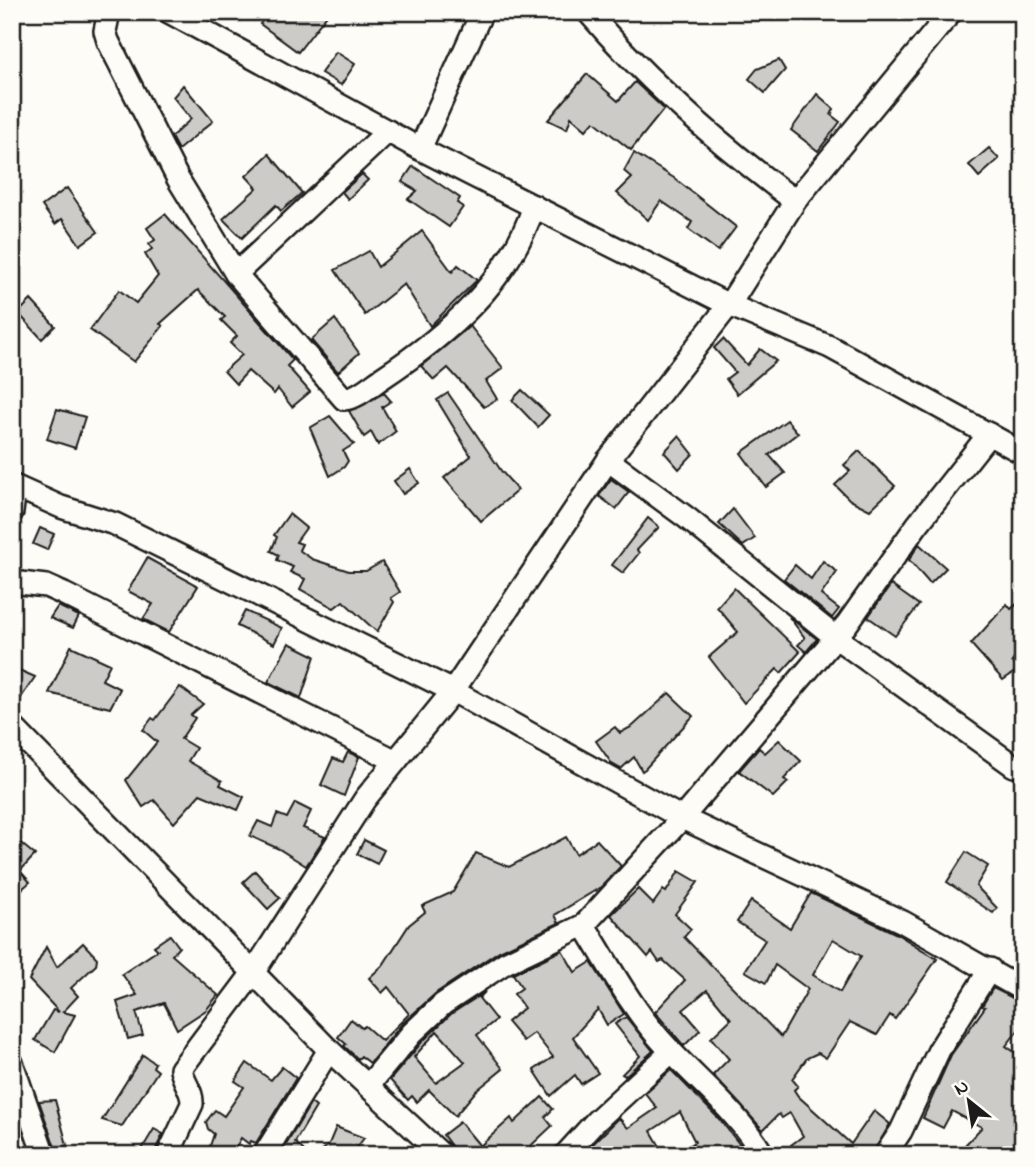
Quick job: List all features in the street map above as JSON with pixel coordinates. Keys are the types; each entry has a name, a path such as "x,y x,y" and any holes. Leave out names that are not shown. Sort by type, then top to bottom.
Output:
{"street":[{"path":"109,12 105,32 108,41 178,179 236,274 342,396 351,398 431,342 480,298 513,253 534,206"},
{"path":"169,12 420,149 729,305 830,347 1023,453"},
{"path":"420,149 482,12"},
{"path":"588,12 615,44 713,138 795,201"},
{"path":"168,1155 192,1104 193,1096 182,1079 181,1069 253,973 365,799 453,691 608,460 729,305 795,201 951,12"},
{"path":"236,274 388,131"},
{"path":"368,1086 412,1033 443,1004 505,964 584,925 682,818 835,637 989,434"},
{"path":"608,460 687,518 835,637 1014,766"},
{"path":"12,512 14,486 115,524 453,691 682,818 904,922 1023,990"},
{"path":"12,582 46,586 64,594 396,761"},
{"path":"16,736 329,1050 438,1153"},
{"path":"584,925 648,1025 733,1114 763,1155"},
{"path":"885,1155 901,1131 939,1050 990,969"},
{"path":"264,1155 329,1050"},
{"path":"565,1155 596,1121 671,1052"},
{"path":"12,1063 44,1155"}],"building":[{"path":"268,12 329,12 298,52 260,24"},
{"path":"336,52 355,64 341,85 321,73"},
{"path":"779,60 785,70 765,93 749,79 757,69"},
{"path":"587,74 618,101 635,82 664,109 631,150 594,121 586,130 571,117 567,129 548,120"},
{"path":"183,85 213,121 178,150 171,137 191,119 173,97"},
{"path":"817,94 834,109 831,115 840,122 818,151 791,130"},
{"path":"989,148 999,159 979,177 969,165"},
{"path":"634,153 674,178 736,227 718,251 688,229 692,222 661,201 648,220 617,193 632,178 624,171"},
{"path":"269,154 302,193 281,211 276,205 242,238 223,219 257,188 246,176"},
{"path":"413,166 460,198 457,203 463,207 449,227 408,199 417,191 402,182"},
{"path":"362,174 368,180 348,199 342,192"},
{"path":"67,188 98,232 80,245 62,219 55,224 42,206"},
{"path":"165,214 293,360 287,366 310,392 292,407 278,389 274,394 248,371 236,384 224,371 242,355 230,343 237,336 221,320 225,317 198,290 160,324 163,326 134,362 90,330 119,290 136,303 158,276 145,254 152,249 149,244 155,240 147,228"},
{"path":"422,231 452,272 458,265 477,280 430,326 404,284 365,315 335,270 369,251 378,267"},
{"path":"31,300 55,326 42,339 18,313"},
{"path":"335,319 359,353 338,372 311,340"},
{"path":"470,326 503,368 486,381 497,399 484,407 448,368 434,380 421,366"},
{"path":"723,339 747,365 760,349 776,361 737,394 726,379 735,372 714,348"},
{"path":"522,390 549,415 538,427 512,400"},
{"path":"384,393 391,401 382,407 396,431 378,445 371,432 364,437 349,411"},
{"path":"448,393 502,472 518,490 481,521 444,478 471,456 437,400"},
{"path":"57,409 85,417 75,448 47,439"},
{"path":"330,416 354,444 343,451 348,461 344,467 330,476 310,428"},
{"path":"787,420 798,433 769,455 785,473 766,487 741,453"},
{"path":"679,436 693,454 679,469 664,452"},
{"path":"859,451 895,486 870,510 850,500 835,485 850,471 844,465"},
{"path":"410,469 419,483 403,494 394,481"},
{"path":"611,479 629,492 616,509 599,496"},
{"path":"733,509 755,538 743,546 719,524"},
{"path":"289,514 306,528 296,542 302,544 299,550 312,559 349,571 366,571 382,562 400,592 391,598 394,602 377,632 343,601 334,608 300,589 305,579 290,572 293,567 277,560 279,555 271,551 277,537 274,535"},
{"path":"648,518 659,527 637,550 639,553 623,573 612,565"},
{"path":"40,528 54,534 47,550 33,544"},
{"path":"919,544 946,568 930,584 909,560"},
{"path":"147,558 198,586 169,632 143,619 153,604 128,591"},
{"path":"823,561 837,572 821,595 839,609 832,618 784,579 795,565 811,579"},
{"path":"891,585 919,605 895,636 868,617"},
{"path":"734,588 800,652 781,673 777,669 744,703 709,657 738,632 717,607"},
{"path":"1023,599 1023,646 1012,662 1019,669 1003,680 971,644 1007,604 1011,609"},
{"path":"58,606 79,616 73,628 50,618"},
{"path":"245,611 282,628 274,644 237,626"},
{"path":"789,617 817,639 806,652 798,645 805,638"},
{"path":"289,643 315,656 301,698 268,682"},
{"path":"71,646 110,664 102,680 120,689 110,708 49,693"},
{"path":"12,667 35,677 12,711"},
{"path":"180,687 203,704 191,715 195,718 181,739 196,748 188,761 222,781 220,785 244,797 238,810 200,794 174,823 154,800 143,807 126,780 157,742 143,730 152,718 155,720"},
{"path":"669,693 693,716 642,771 634,757 621,769 612,764 596,741 615,727 620,733 633,726"},
{"path":"779,740 801,761 784,779 788,782 773,797 739,771 759,748 765,753"},
{"path":"348,752 359,757 344,796 321,785 333,758 343,762"},
{"path":"295,803 311,811 303,828 325,837 306,866 279,849 250,836 258,821 272,827 277,814 287,818"},
{"path":"12,836 35,855 20,871 30,882 12,898"},
{"path":"566,837 576,854 597,840 621,866 601,887 555,915 559,923 499,951 436,993 402,1024 370,1063 361,1056 358,1059 344,1046 346,1044 338,1037 351,1019 362,1028 365,1026 382,1041 409,1014 388,987 382,993 369,978 383,965 409,925 425,912 422,906 453,892 476,853 509,867"},
{"path":"364,840 384,850 377,864 357,854"},
{"path":"966,852 988,866 976,886 997,908 993,913 947,882"},
{"path":"255,871 280,898 268,909 243,882"},
{"path":"679,871 698,882 675,914 691,929 684,937 781,1037 808,989 775,965 766,983 745,971 765,940 737,922 751,901 790,928 811,893 897,934 937,959 895,1019 890,1015 877,1035 850,1022 826,1058 818,1053 807,1058 792,1079 798,1086 794,1090 798,1096 851,1144 874,1111 890,1124 872,1155 798,1155 791,1145 803,1136 790,1113 782,1118 779,1114 763,1130 713,1075 729,1059 711,1038 731,1019 707,990 683,1010 700,1030 684,1046 655,1012 685,980 663,960 659,962 652,952 648,957 611,915 638,889 653,904 663,890 666,892","holes":["833,939 861,956 840,992 813,975"]},
{"path":"170,935 179,947 172,955 218,995 206,1010 177,1029 164,1003 136,1012 143,1035 128,1039 117,1002 137,995 122,974 158,950 154,946"},
{"path":"83,943 97,958 96,965 71,988 78,996 63,1012 75,1015 55,1052 35,1040 53,1010 59,1012 29,980 46,947 57,967"},
{"path":"562,950 575,972 591,962 624,1014 607,1025 598,1009 573,1037 598,1073 581,1084 575,1075 551,1096 534,1070 553,1057 534,1033 523,1041 507,1022 524,1008 514,994 522,988 513,974"},
{"path":"993,988 1023,1003 1023,1024 1006,1046 1023,1058 1023,1155 994,1155 965,1145 982,1127 952,1111 943,1128 923,1118 951,1055 985,1007 982,1006"},
{"path":"485,992 479,998 496,1020 477,1035 503,1069 476,1091 455,1116 429,1090 417,1102 412,1096 408,1100 390,1080 422,1042 451,1014","holes":["437,1031 465,1062 436,1083 414,1057"]},
{"path":"626,1017 653,1051 625,1076 622,1074 640,1056 615,1024"},
{"path":"143,1055 155,1063 153,1067 158,1071 122,1126 102,1120"},
{"path":"247,1063 271,1080 282,1067 296,1078 256,1143 251,1141 249,1144 241,1138 232,1155 221,1155 209,1149 214,1134 208,1129 206,1122 215,1110 224,1116 244,1087 235,1081"},
{"path":"671,1070 720,1120 744,1150 739,1155 675,1155 695,1142 680,1112 651,1131 665,1155 639,1155 634,1147 622,1153 619,1147 601,1155 592,1145 619,1118 628,1128 657,1108 645,1093"},
{"path":"542,1097 553,1109 545,1117 552,1126 521,1155 458,1155 443,1135 460,1122 480,1146 511,1118 514,1123"},
{"path":"55,1100 67,1145 57,1153 39,1101"},
{"path":"311,1103 316,1107 295,1142 308,1155 280,1155"},
{"path":"336,1127 364,1138 351,1155 318,1155 329,1144"},
{"path":"154,1129 163,1134 153,1155 142,1149"}]}
